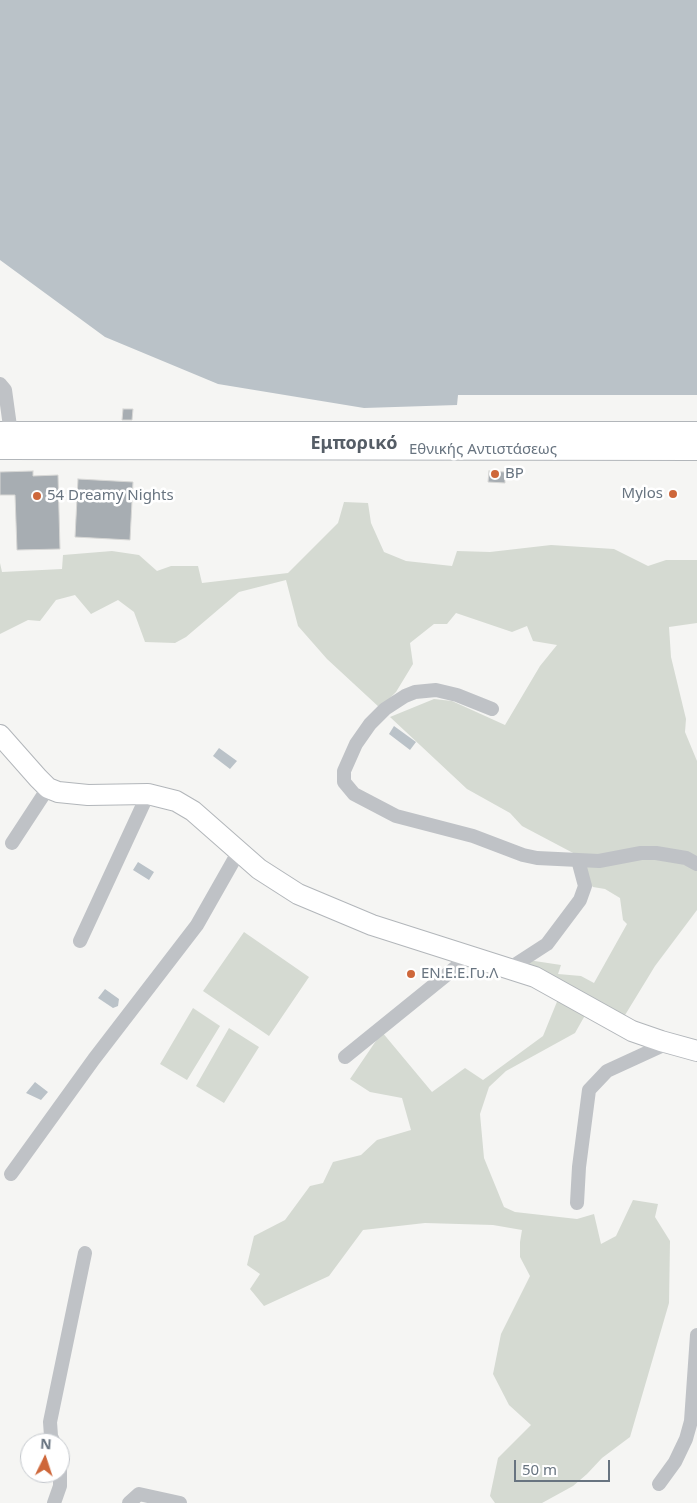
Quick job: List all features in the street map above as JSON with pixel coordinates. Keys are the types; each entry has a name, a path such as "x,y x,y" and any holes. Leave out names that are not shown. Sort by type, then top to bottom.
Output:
{"main road":[{"name":"Εθνικής Αντιστάσεως","path":"4,443 697,432"},
{"name":"Εθνικής Αντιστάσεως","path":"4,443 697,450"},
{"path":"0,734 48,788 70,794 148,794 176,801 273,880 320,904 372,925 471,955 535,977 632,1030 697,1051"}],"street":[{"path":"0,384 5,390 4,443"},
{"path":"492,709 457,695 436,690 416,692 405,696 385,709 365,731 344,770 344,782 354,794 396,816 472,836 522,855 599,861 641,853 656,853 686,858 697,864"},
{"path":"12,843 48,788"},
{"path":"80,941 148,794"},
{"path":"11,1174 94,1059 197,925 239,851"},
{"path":"510,968 547,944 580,900 585,886 578,860"},
{"path":"345,1057 471,955"},
{"path":"577,1203 580,1159 589,1090 607,1071 668,1043"},
{"path":"51,1433 50,1422 85,1253"},
{"path":"659,1484 675,1462 686,1439 691,1421 697,1335"},
{"path":"54,1503 60,1483"},
{"path":"129,1503 134,1496 139,1494 180,1503"}],"shaded area":[{"path":"0,0 697,0 697,395 458,395 457,405 364,408 218,384 105,337 0,260"},
{"path":"344,502 368,503 371,523 384,552 406,561 452,566 457,551 490,552 551,545 614,549 648,566 666,560 697,560 697,623 669,627 671,657 686,719 685,732 697,761 697,910 655,966 622,1020 592,1003 575,1033 506,1071 489,1087 480,1114 484,1158 504,1207 515,1212 577,1219 594,1214 601,1244 616,1236 633,1200 658,1204 655,1217 670,1241 669,1303 630,1437 602,1458 573,1486 542,1503 495,1503 490,1496 498,1458 531,1425 509,1405 493,1374 501,1334 530,1276 520,1257 522,1230 493,1225 425,1223 363,1230 329,1276 264,1306 250,1289 260,1274 247,1265 254,1236 285,1220 310,1186 323,1183 333,1162 361,1155 377,1140 411,1130 402,1098 370,1092 350,1079 382,1032 432,1092 465,1068 483,1080 543,1036 563,987 520,966 528,960 561,965 558,974 581,976 594,983 627,924 623,920 620,898 605,889 593,887 576,870 575,854 522,826 510,813 467,789 390,717 434,699 452,701 505,725 540,666 557,645 533,641 527,626 512,632 456,613 447,624 434,624 410,643 413,664 396,692 380,708 327,659 298,626 286,580 239,592 186,637 175,643 145,642 134,612 118,600 91,614 75,595 56,600 40,621 28,620 0,634 0,563 2,572 62,569 63,555 112,551 139,555 157,571 171,566 198,566 202,583 288,573 338,523"},
{"path":"394,726 416,742 410,750 389,734"},
{"path":"219,748 237,761 230,769 213,756"},
{"path":"138,862 154,872 149,880 133,870"},
{"path":"244,932 309,977 269,1036 203,991"},
{"path":"105,989 119,999 118,1006 113,1008 98,998"},
{"path":"193,1008 220,1026 187,1080 160,1064"},
{"path":"229,1028 259,1047 224,1103 196,1086"},
{"path":"35,1082 48,1092 41,1100 26,1093"}],"building":[{"path":"123,409 133,409 132,420 122,420"},
{"name":"54 Dreamy Nights","path":"33,471 33,476 58,475 60,549 17,550 15,495 0,495 0,472"},
{"path":"489,471 505,472 505,483 488,482"},
{"path":"78,479 133,482 130,540 75,537"}],"place":[{"name":"BP","path":"495,474"},
{"name":"Mylos","path":"673,494"},
{"name":"54 Dreamy Nights","path":"37,496"},
{"name":"ΕΝ.Ε.Ε.Γυ.Λ","path":"411,974"}],"district":[{"name":"Εμπορικό","path":"354,444"}]}
